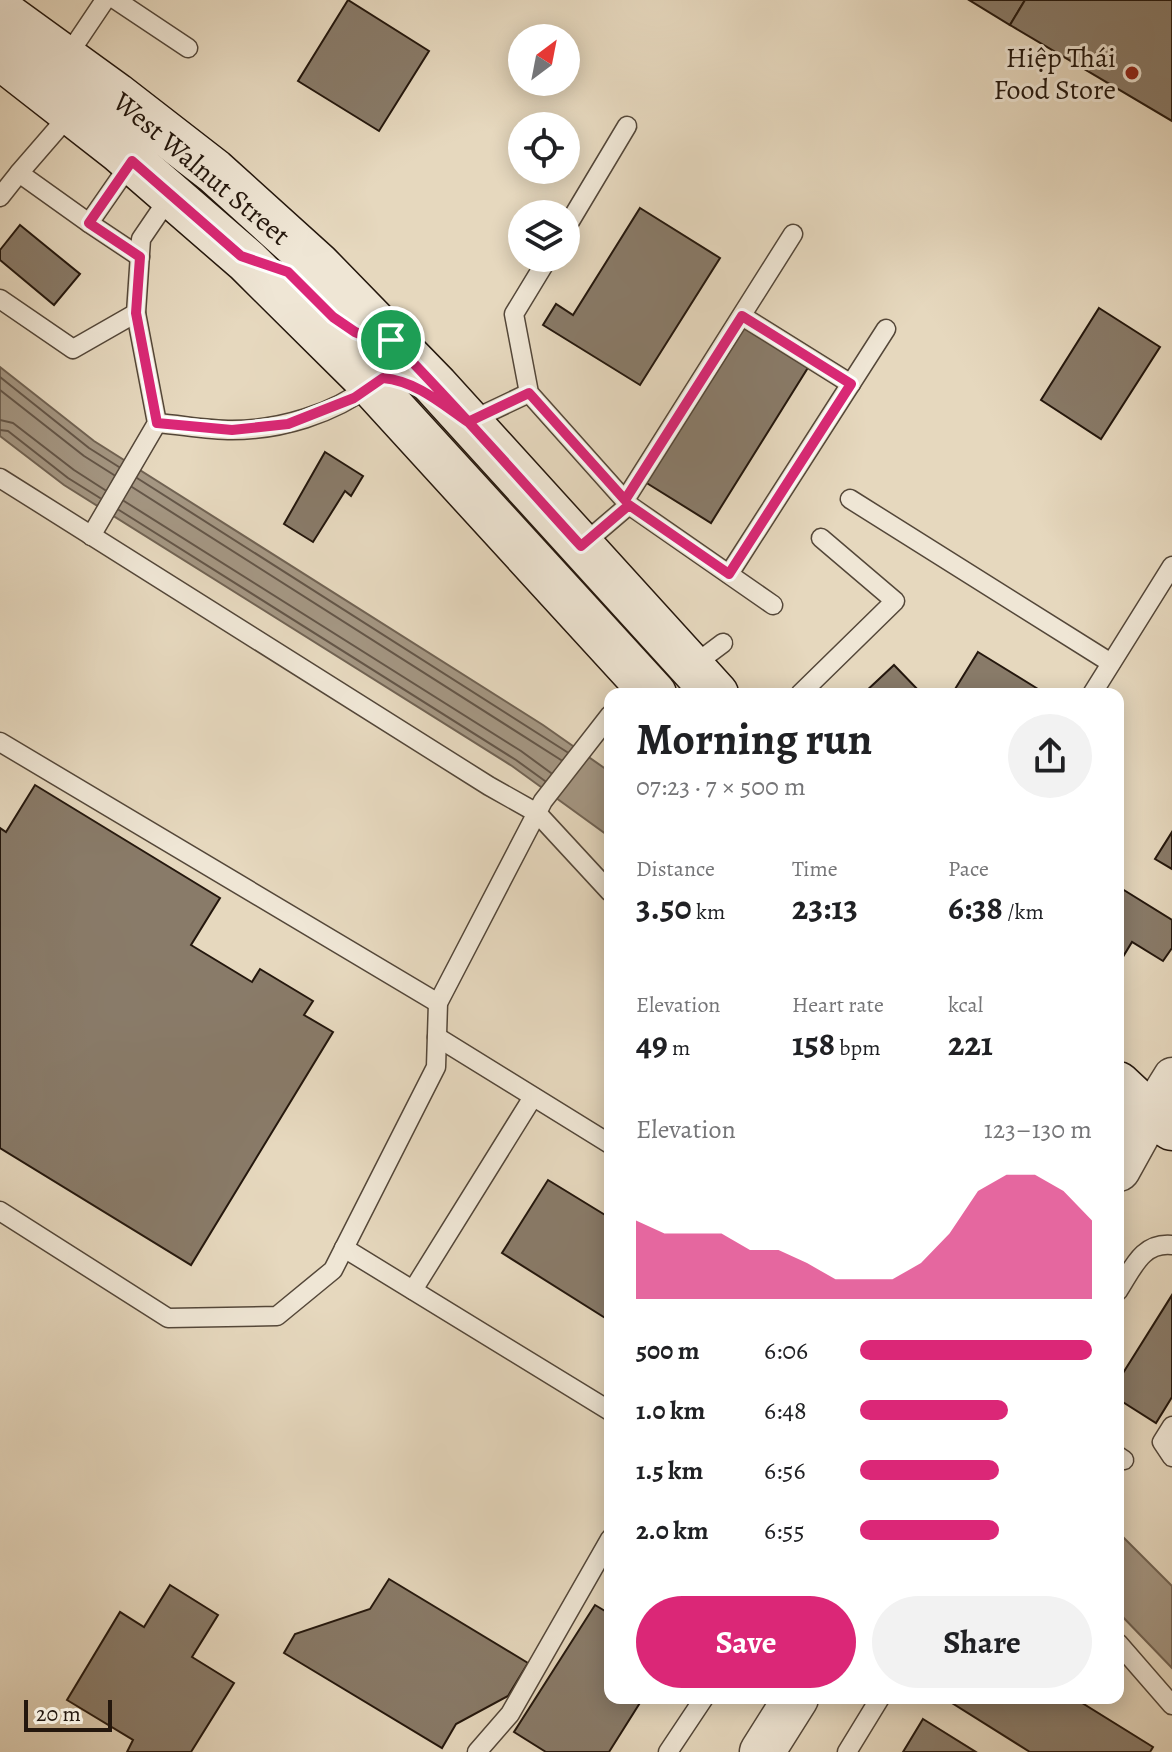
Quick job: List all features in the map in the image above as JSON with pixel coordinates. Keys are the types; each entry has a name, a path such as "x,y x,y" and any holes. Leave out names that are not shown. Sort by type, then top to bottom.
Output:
{"main road":[{"name":"West Walnut Street","path":"4,33 66,58 214,171 318,265 581,546 677,681"},
{"name":"West Walnut Street","path":"4,33 72,113 241,256 371,385 551,581 677,681"},
{"path":"241,256 288,272 333,317 355,332 382,343 391,340"},
{"path":"371,385 383,378 397,379 414,386 468,422"},
{"path":"1124,1151 1139,1107"},
{"path":"762,1752 787,1705"}],"street":[{"path":"1139,1107 1172,1076"}],"lane":[{"path":"66,58 105,0"},
{"path":"116,0 188,48"},
{"path":"0,197 72,113"},
{"path":"580,205 627,126"},
{"path":"89,223 132,161"},
{"path":"19,173 140,257"},
{"path":"94,530 157,423 136,313 141,239 171,195"},
{"path":"581,546 627,502 793,234"},
{"path":"540,272 514,314 529,393 627,502 773,605"},
{"path":"0,299 73,349 136,313"},
{"path":"742,316 851,384"},
{"path":"729,574 886,329"},
{"path":"157,423 232,430 288,424 354,398 371,385"},
{"path":"468,422 529,393"},
{"path":"0,478 94,530 489,786 540,807 604,885"},
{"path":"850,499 1111,663"},
{"path":"806,688 895,601 821,538"},
{"path":"1096,688 1171,569"},
{"path":"0,1211 168,1318 277,1316 333,1270 436,1067 438,1003 540,807 604,721"},
{"path":"0,742 438,1003"},
{"path":"437,1037 604,1140"},
{"path":"413,1290 533,1097"},
{"path":"1124,1282 1144,1251 1154,1245 1172,1245"},
{"path":"344,1248 604,1407"},
{"path":"1172,1426 1162,1442 1172,1457"},
{"path":"477,1752 510,1714 604,1550"},
{"path":"1124,1650 1172,1705"},
{"path":"668,1752 700,1704"},
{"path":"847,1752 876,1704"}],"water":[{"path":"0,367 94,441 543,725 604,768 604,833 512,766 64,485 0,436"},
{"path":"1124,1538 1172,1586 1172,1668 1124,1618"}],"building":[{"path":"348,0 429,51 379,131 298,81"},
{"path":"969,0 1025,0 1010,25"},
{"name":"Hiệp Thái Food Store","path":"1025,0 1172,0 1172,121 1010,25"},
{"path":"640,208 720,258 640,385 543,325 556,304 573,315"},
{"path":"20,225 80,274 54,305 0,260 0,250"},
{"path":"1099,308 1160,347 1101,439 1041,400"},
{"path":"743,325 809,366 711,523 645,482"},
{"path":"325,452 363,476 351,496 345,491 313,542 284,524"},
{"path":"978,652 1036,688 956,688"},
{"path":"894,665 916,688 869,688"},
{"path":"35,785 220,898 191,945 252,982 260,969 313,1001 304,1015 333,1032 191,1265 0,1148 0,828 6,832"},
{"path":"1172,832 1172,869 1155,859"},
{"path":"1124,890 1172,920 1172,948 1163,961 1132,942 1124,955"},
{"path":"548,1180 604,1214 604,1317 502,1253"},
{"path":"1172,1295 1172,1397 1156,1423 1124,1403 1124,1371"},
{"path":"389,1579 528,1663 508,1696 456,1724 442,1748 284,1653 295,1634 370,1609"},
{"path":"170,1585 218,1615 192,1657 234,1683 191,1752 127,1752 133,1740 67,1700 120,1612 144,1627"},
{"path":"595,1605 604,1610 604,1704 639,1704 609,1752 546,1752 514,1732"},
{"path":"954,1704 1084,1704 1153,1747 1150,1752 1030,1752"},
{"path":"923,1719 976,1752 903,1752"}],"place":[{"name":"Hiệp Thái Food Store","path":"1132,73"}],"route":[{"path":"391,340 382,343 355,332 333,317 288,272 241,256 132,161 89,223 140,257 136,313 157,423 232,430 288,424 354,398 383,378 397,379 414,386 468,422 529,393 625,500 742,316 851,384 729,574 629,505 581,546 468,422 436,386 391,340"}]}
